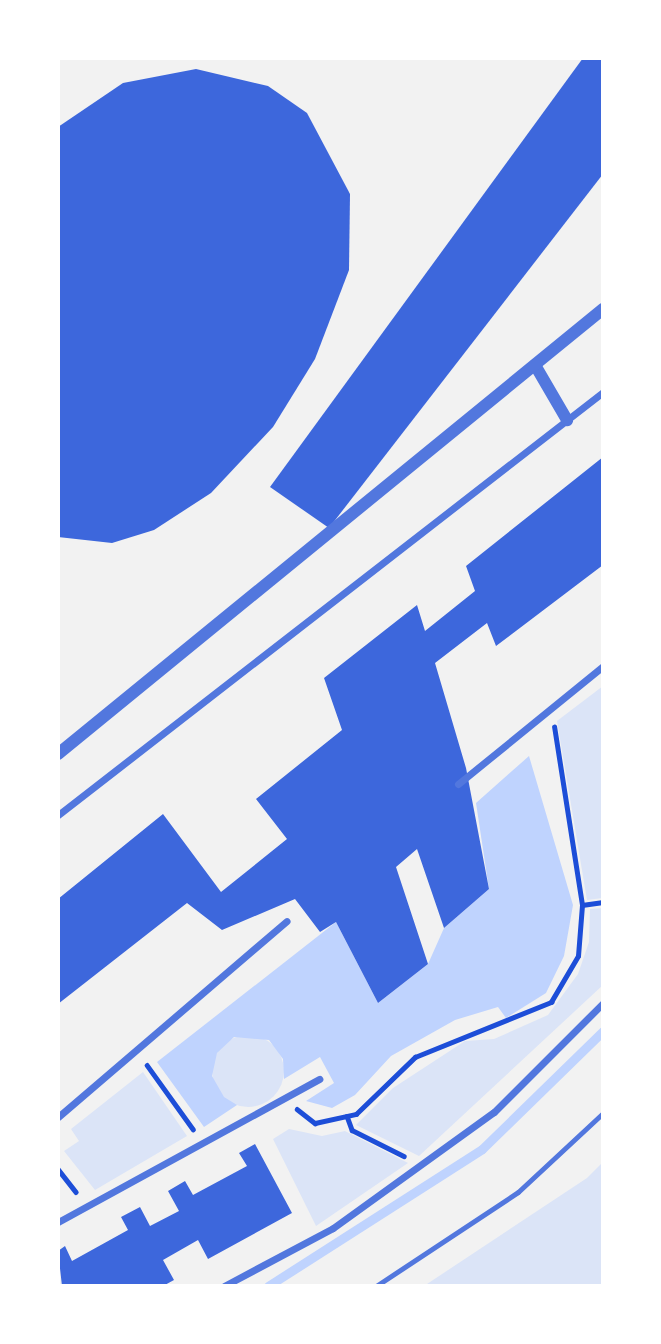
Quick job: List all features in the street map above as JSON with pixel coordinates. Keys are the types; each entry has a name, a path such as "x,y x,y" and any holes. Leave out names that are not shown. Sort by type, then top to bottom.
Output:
{"street":[{"path":"58,754 603,309"},
{"path":"535,365 567,420"},
{"path":"58,815 603,392"},
{"path":"458,784 603,666"},
{"path":"58,1117 286,921"},
{"path":"224,1286 333,1228 494,1112 603,1003"},
{"path":"58,1223 319,1079"}],"lane":[{"path":"376,1286 518,1192 603,1113"}],"path":[{"path":"285,1099 315,1123 347,1116 415,1057 551,1003 578,956 582,905 551,709"},
{"path":"582,905 603,902"},
{"path":"136,1050 203,1143"},
{"path":"347,1116 352,1130 421,1165"},
{"path":"58,1169 88,1206"}],"shaded area":[{"path":"603,686 603,898 587,900 557,721"},
{"path":"603,908 603,985 419,1156 356,1125 393,1088 465,1041 494,1039 548,1015 578,974 589,942 590,909"},
{"path":"241,1035 255,1035 274,1045 284,1064 284,1078 274,1097 255,1107 241,1107 222,1097 212,1078 212,1064 222,1045"},
{"path":"143,1072 187,1136 95,1190 64,1151 79,1141 71,1129"},
{"path":"289,1129 322,1136 345,1131 408,1163 316,1226 273,1139"},
{"path":"603,1162 603,1286 424,1286 587,1178"}],"water":[{"path":"529,756 573,905 564,956 546,993 506,1018 498,1007 455,1020 391,1056 355,1095 332,1108 306,1101 334,1083 320,1057 284,1079 283,1059 269,1040 234,1037 217,1053 212,1076 224,1097 237,1105 204,1127 157,1062 336,922 378,1003 428,964 444,928 489,889 476,803"}],"building":[{"path":"583,58 603,58 603,174 329,528 270,487"},
{"path":"196,69 268,86 307,113 350,194 349,270 315,359 273,427 211,493 154,530 112,543 58,537 58,127 123,83"},
{"path":"603,457 603,565 496,646 487,623 435,663 466,768 489,889 444,928 417,849 396,867 428,964 378,1003 336,922 320,932 295,899 222,930 187,903 58,1004 58,899 163,814 221,892 287,839 256,799 342,730 324,678 417,605 425,631 475,591 466,566"},
{"path":"255,1144 292,1213 208,1259 198,1240 163,1260 174,1280 163,1286 62,1286 58,1251 65,1246 72,1261 128,1230 121,1217 140,1207 150,1226 179,1211 168,1191 185,1181 193,1195 247,1166 239,1153"}],"waterway":[{"path":"268,1286 482,1149 603,1031"}]}
